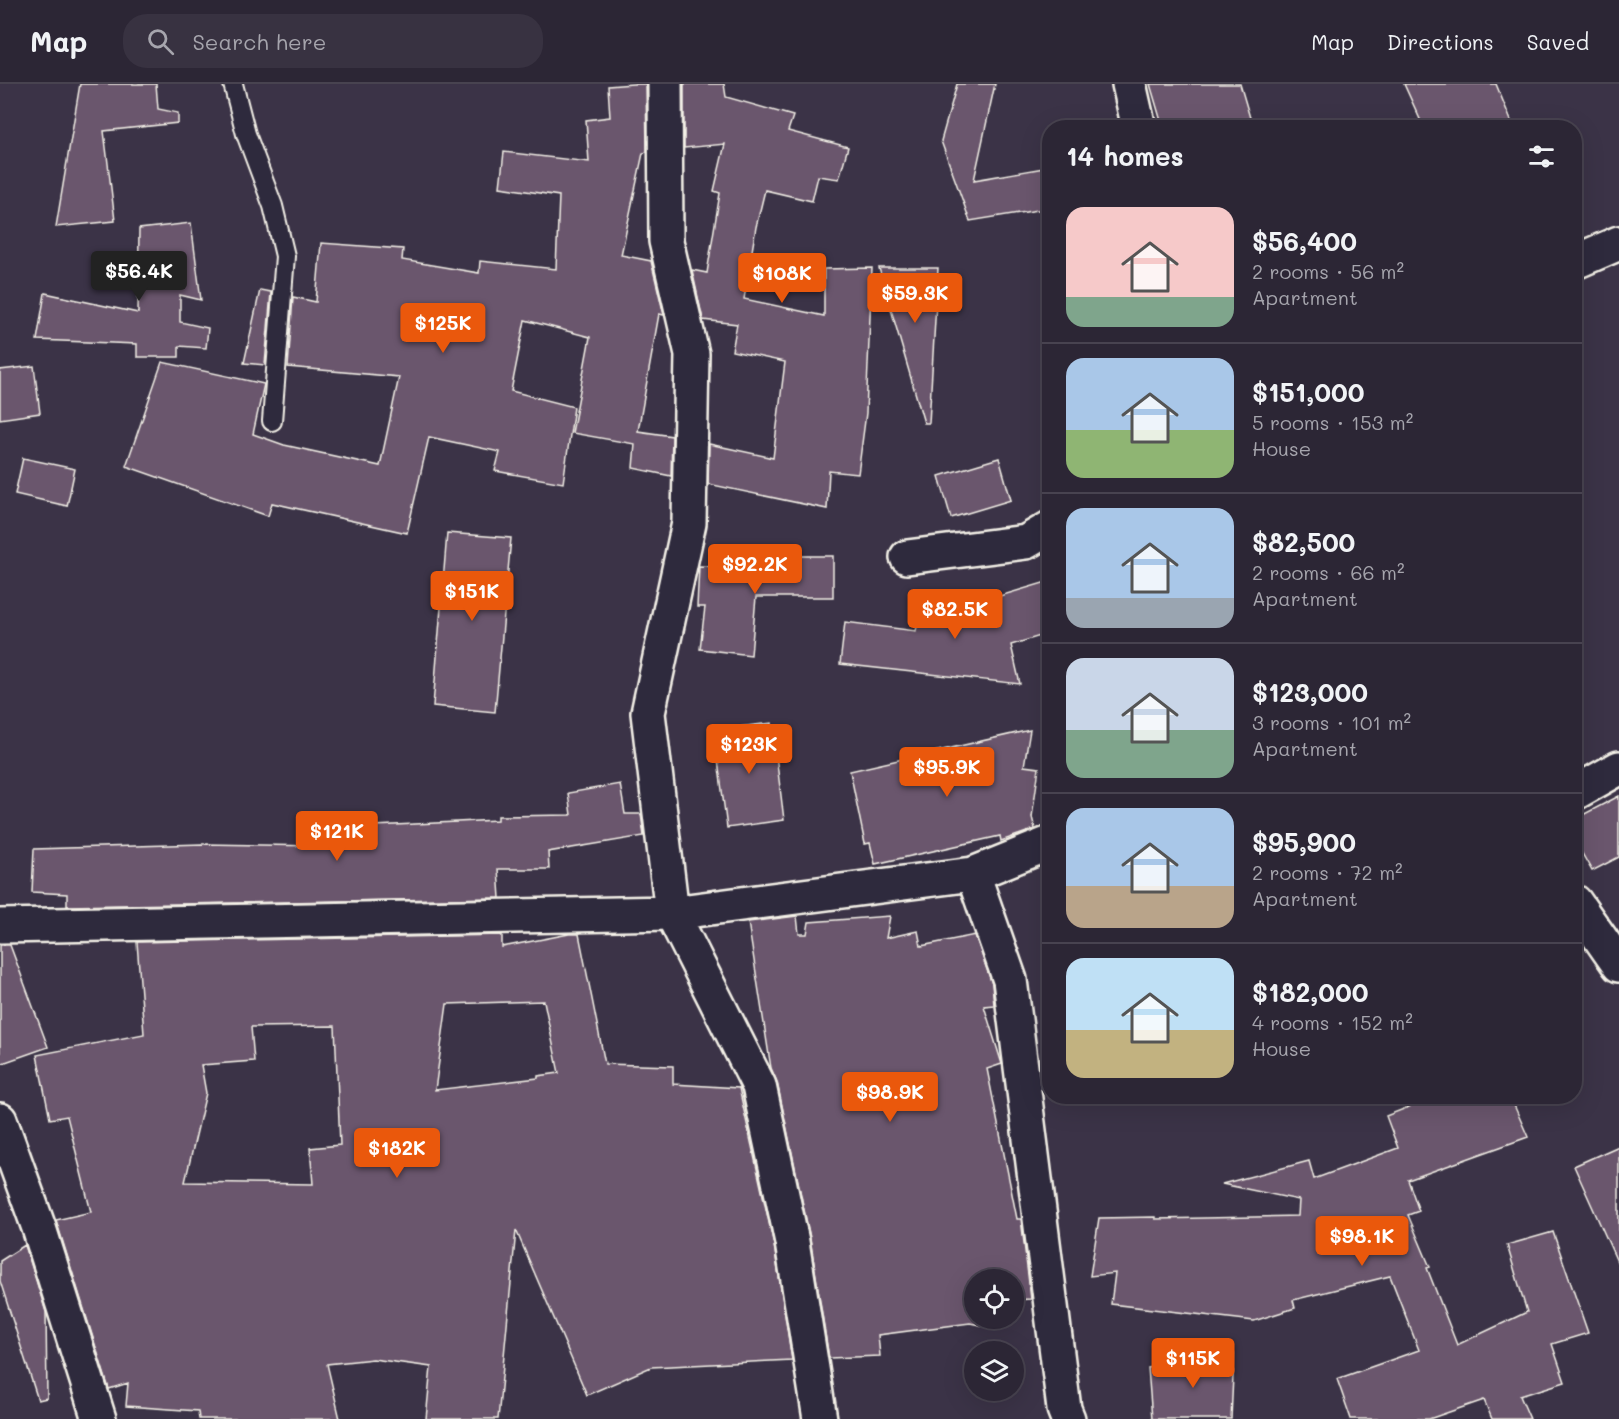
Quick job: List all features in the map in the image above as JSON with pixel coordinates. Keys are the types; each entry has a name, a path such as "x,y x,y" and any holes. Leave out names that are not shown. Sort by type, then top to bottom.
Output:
{"street":[{"path":"665,84 666,241 692,354 689,522 648,713 672,913 759,1086 792,1242 820,1419"},
{"path":"1129,84 1137,120"},
{"path":"1582,259 1619,243"},
{"path":"907,557 1026,542 1042,533"},
{"path":"1582,789 1619,768"},
{"path":"0,926 672,913 973,874 1042,846"},
{"path":"973,874 1010,980 1064,1409 1068,1419"},
{"path":"1582,913 1619,965"},
{"path":"0,1120 39,1228 99,1419"}],"lane":[{"path":"233,84 246,134 273,206 285,256 272,421"}],"building":[{"path":"80,84 156,84 158,109 178,113 178,123 104,131 115,221 56,227"},
{"path":"646,84 647,152 643,153 621,255 651,261 664,315 659,314 638,431 672,436 671,476 633,468 635,444 572,433 590,337 525,320 511,391 574,407 563,483 495,471 500,452 429,437 407,533 272,503 268,516 126,466 162,362 264,384 253,434 284,445 380,466 399,377 288,367 293,297 316,302 321,243 403,249 402,260 479,273 480,261 556,269 559,196 500,187 504,152 589,162 586,120 610,117 608,86"},
{"path":"684,84 724,84 726,97 793,116 788,131 848,147 839,179 818,176 812,201 765,190 756,227 744,299 824,316 824,269 872,268 866,413 858,474 829,471 827,509 708,484 709,444 773,458 785,362 732,351 737,324 703,320 692,270 707,273 720,193 714,191 725,144 684,148"},
{"path":"957,84 995,84 974,180 1042,168 1042,209 970,221 941,141"},
{"path":"1150,84 1240,84 1251,120 1161,120"},
{"path":"1404,84 1496,84 1511,120 1420,120"},
{"path":"191,223 201,300 180,295 180,322 208,328 206,348 179,346 179,357 137,357 137,344 37,340 45,293 138,313 139,229"},
{"path":"879,268 938,268 929,423 924,423"},
{"path":"260,290 271,292 265,365 244,363"},
{"path":"34,366 40,413 0,419 0,370"},
{"path":"23,458 75,469 67,506 15,494"},
{"path":"999,458 1011,500 951,518 939,476"},
{"path":"447,533 511,538 495,712 433,706"},
{"path":"756,556 833,556 833,597 756,597 751,655 700,649 705,607 697,607 699,566 756,568"},
{"path":"1042,583 1042,635 1011,645 1020,684 840,664 845,622 916,631 922,606 999,625 993,598"},
{"path":"772,723 784,820 727,828 714,730"},
{"path":"1030,730 1024,766 1039,768 1032,817 1035,829 1001,841 1000,836 875,864 870,843 865,844 850,771"},
{"path":"620,784 625,814 641,814 644,836 548,852 549,869 498,869 500,898 67,906 67,894 32,892 34,849 203,844 375,847 374,826 498,820 498,816 571,815 568,793"},
{"path":"1619,796 1619,857 1592,871 1582,853 1582,815"},
{"path":"797,916 799,934 807,934 809,922 890,916 886,938 918,931 921,946 975,935 992,984 994,1005 984,1006 1002,1064 987,1069 1017,1219 1021,1219 1031,1299 1024,1299 1024,1269 964,1269 964,1324 878,1335 880,1356 829,1358 810,1238 777,1082 771,1068 748,922"},
{"path":"579,934 605,1064 673,1066 673,1084 739,1088 774,1245 792,1360 651,1367 587,1395 516,1230 498,1419 426,1419 431,1367 373,1359 327,1364 340,1419 199,1419 198,1411 126,1406 128,1383 109,1389 56,1220 91,1212 67,1116 50,1119 37,1055 144,1034 137,942 502,935 502,947","holes":["544,1001 559,1073 538,1076 538,1078 435,1090 447,1004","335,1026 340,1145 310,1148 313,1184 185,1182 206,1093 201,1065 254,1061 251,1027"]},
{"path":"0,945 10,945 48,1047 0,1064"},
{"path":"1417,1104 1514,1104 1528,1137 1408,1180 1419,1211 1408,1215 1430,1267 1427,1268 1457,1345 1527,1312 1507,1245 1553,1232 1588,1333 1552,1344 1565,1382 1520,1396 1530,1419 1492,1419 1484,1400 1429,1419 1351,1419 1337,1379 1419,1350 1390,1276 1293,1300 1295,1308 1254,1321 1111,1304 1115,1273 1090,1276 1099,1218 1298,1216 1299,1200 1222,1184 1309,1161 1314,1179 1398,1148 1386,1116"},
{"path":"1619,1146 1619,1266 1574,1166"},
{"path":"25,1245 46,1312 47,1398 38,1400 0,1281 0,1261"},
{"path":"1234,1354 1231,1419 1152,1419 1148,1368"}]}
